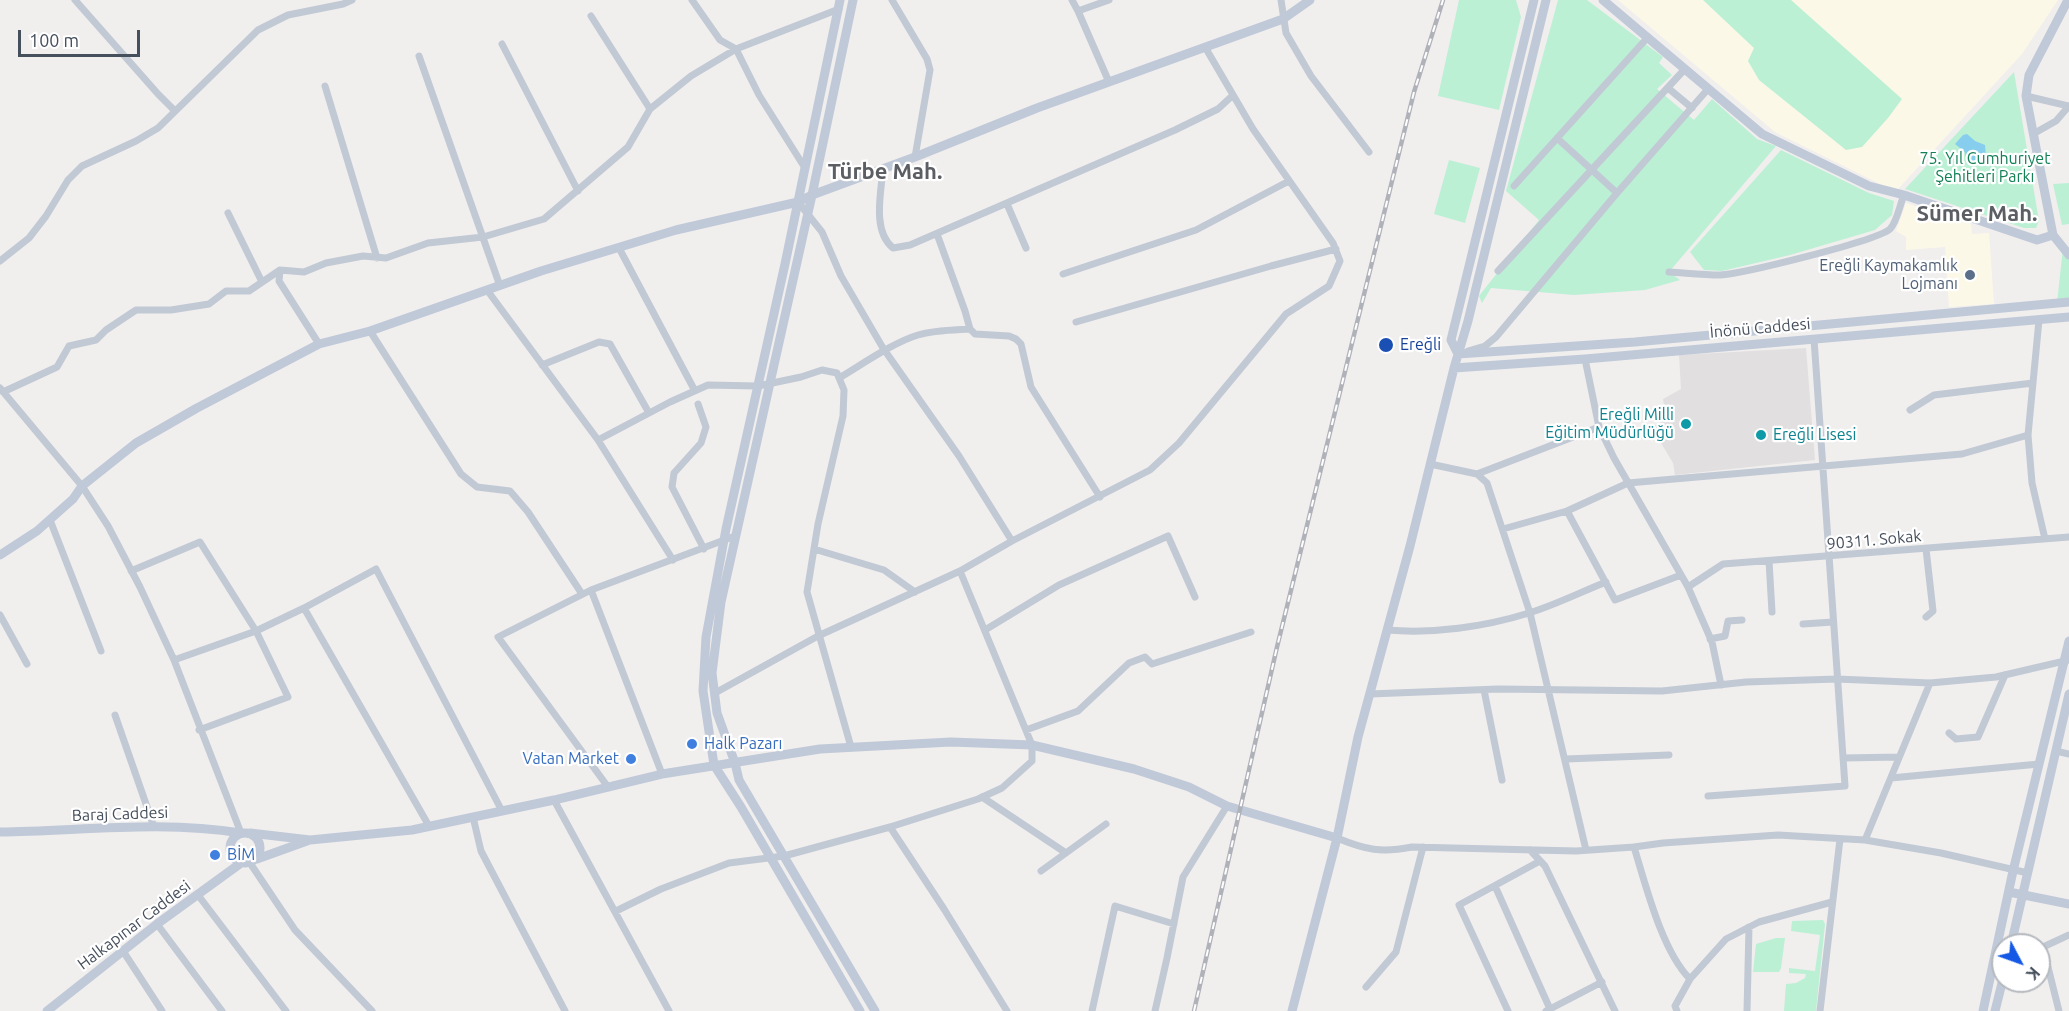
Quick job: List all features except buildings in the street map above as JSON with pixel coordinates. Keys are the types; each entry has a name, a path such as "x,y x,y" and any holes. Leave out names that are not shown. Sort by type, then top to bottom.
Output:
{"main road":[{"path":"853,0 721,602 712,673 717,713 739,780 875,1011"},
{"path":"0,555 37,531 73,499 82,486 136,443 319,344 370,331 500,285 676,230 798,202 1037,108 1283,19 1310,0"},
{"path":"1292,1011 1336,838 1358,737 1471,310 1546,0"},
{"path":"1603,0 1762,134 1869,186 1904,195 2037,240 2053,235"},
{"path":"2068,0 2029,75 2026,96 2053,235 2069,255"},
{"path":"1458,354 1451,340 1532,3"},
{"path":"840,4 723,542 706,637 703,691 714,765 860,1011"},
{"path":"1458,354 1635,342 2069,302"},
{"name":"İnönü Caddesi","path":"1454,368 1585,359 2069,317"},
{"path":"1983,1011 2013,871 2066,661 2069,641"},
{"path":"2014,933 2069,694"},
{"path":"310,840 412,830 662,774 714,765 820,749 951,742 1032,745 1134,769 1189,787 1227,806 1336,838"},
{"name":"Baraj Caddesi","path":"0,832 154,827 205,829 310,840"},
{"path":"245,833 260,842 261,850 249,862 233,859 230,846 233,838 245,833"},
{"name":"Halkapınar Caddesi","path":"47,1011 157,924 198,895 249,862 310,840"},
{"path":"2009,892 2069,904"},
{"path":"1995,1011 1999,993"}],"street":[{"path":"75,0 175,111"},
{"path":"0,261 29,238 46,216 68,180 82,166 158,128 258,30 288,15 352,0"},
{"path":"692,0 720,40 736,49 759,95 805,168"},
{"path":"892,0 927,59 930,69 915,157"},
{"path":"1072,0 1109,82"},
{"path":"1078,11 1109,0"},
{"path":"1281,0 1286,33 1311,76 1368,152"},
{"path":"245,833 199,730 174,660 108,526 82,486 1,390 57,367 69,345 96,340 106,330 136,310 171,310 209,304 226,291 249,291 280,270 304,272 326,263 363,256 386,258 428,243 483,237 543,219 628,147 650,109 691,76 736,49 840,4"},
{"path":"591,16 650,109"},
{"path":"1514,186 1648,37"},
{"path":"502,44 578,191"},
{"path":"715,693 818,636 960,571 1012,541 1150,470 1179,443 1286,314 1329,286 1340,261 1334,243 1232,96 1205,47"},
{"path":"419,56 500,285"},
{"path":"1498,271 1684,70"},
{"path":"325,86 377,258"},
{"path":"1668,88 1692,108"},
{"path":"1458,354 1485,346 1496,337 1708,89"},
{"path":"883,169 880,221 886,242 893,248 910,245 1175,130 1218,109 1232,96"},
{"path":"2026,96 2069,106 2056,121 2033,134"},
{"path":"1557,138 1617,193"},
{"path":"1063,274 1196,230 1289,181"},
{"path":"1669,272 1722,275 1787,261 1883,233 1891,228 1904,195"},
{"path":"798,202 822,232 841,276 885,351 959,456 1012,541"},
{"path":"1007,204 1026,248"},
{"path":"228,213 262,282"},
{"path":"937,234 970,329 975,334 1009,336 1021,344 1031,387 1100,496"},
{"path":"619,248 695,391"},
{"path":"1076,322 1336,249"},
{"path":"280,270 279,281 319,344"},
{"path":"487,290 598,440 674,560"},
{"path":"2039,320 2028,435 2032,483 2044,539"},
{"path":"839,378 917,335 944,330 970,329"},
{"path":"370,331 461,474 477,486 510,491 528,512 582,594"},
{"path":"1708,796 1845,786 1821,466 1814,339"},
{"path":"542,364 598,342 610,344 649,413"},
{"path":"1585,359 1599,427 1628,483 1688,587 1710,639 1721,685"},
{"path":"598,440 708,385 770,385 822,370 837,374 844,390 843,416 818,524 807,592 851,747"},
{"path":"1910,410 1934,395 2033,383"},
{"path":"698,404 706,427 701,443 674,473 672,487 704,549"},
{"path":"1477,474 1599,427"},
{"path":"1503,529 1567,511 1628,483 1962,454 2028,435"},
{"path":"1430,464 1477,474 1487,483 1530,613 1586,850"},
{"path":"1567,511 1615,600 1681,575"},
{"path":"50,520 101,651"},
{"path":"608,787 498,637 591,590 735,536"},
{"path":"985,630 1059,585 1168,536 1195,597"},
{"name":"90311. Sokak","path":"1688,587 1723,564 1828,558 2069,537"},
{"path":"131,571 200,542 256,631 288,697 199,730"},
{"path":"814,549 884,570 915,592"},
{"path":"1926,549 1933,611 1926,617"},
{"path":"1769,561 1772,612"},
{"path":"174,660 256,631 304,608 376,568 502,811"},
{"path":"616,911 661,889 729,863 784,856 890,827 982,797 1002,788 1032,761 1032,745 960,571"},
{"path":"1387,630 1414,633 1491,623 1530,613 1606,582"},
{"path":"591,590 662,774"},
{"path":"304,608 429,826"},
{"path":"0,615 27,664"},
{"path":"1710,639 1725,636 1728,621 1742,620"},
{"path":"1803,624 1833,622"},
{"path":"1026,730 1078,711 1129,663 1145,657 1152,664 1251,632"},
{"path":"1370,694 1549,689 1662,691 1721,685 1837,679 1929,683 2005,675 2066,661"},
{"path":"1949,733 1956,739 1978,737 2005,675"},
{"path":"1865,840 1929,683"},
{"path":"1484,690 1502,780"},
{"path":"115,715 154,827"},
{"path":"2056,751 2069,754"},
{"path":"1566,759 1669,755"},
{"path":"1843,758 1899,757"},
{"path":"1891,778 2039,764"},
{"path":"982,797 1066,853"},
{"path":"554,800 669,1011"},
{"path":"1155,1011 1183,877 1227,806"},
{"path":"473,817 481,851 565,1011"},
{"path":"1041,871 1106,824"},
{"path":"890,827 1007,1011"},
{"path":"1336,838 1362,849 1391,851 1423,847 1586,850 1778,835 1865,840 1941,852 2028,873"},
{"path":"1820,1011 1840,839"},
{"path":"1366,987 1396,952 1423,847"},
{"path":"1634,848 1650,900 1672,953 1681,970 1690,979"},
{"path":"1530,850 1545,866 1615,1011"},
{"path":"1508,1011 1459,905 1540,861"},
{"path":"249,862 295,930 372,1011"},
{"path":"1495,886 1548,1010 1602,982"},
{"path":"198,895 286,1011"},
{"path":"1677,1011 1675,1006 1690,979 1726,939 1749,927 1784,914 1832,902"},
{"path":"1092,1011 1115,906 1174,924"},
{"path":"157,924 222,1011"},
{"path":"1747,1011 1749,927"},
{"path":"2051,942 2069,935"},
{"path":"123,951 162,1011"},
{"path":"2051,983 2060,1011"}],"shaded area":[{"path":"1618,0 2058,0 2022,54 1898,189 1882,185 1775,132"},
{"path":"1906,203 1971,224 1972,234 1989,233 1994,304 1949,307 1945,247 1906,250 1906,237 1896,231"},
{"path":"1806,348 1815,460 1675,475 1673,463 1652,428 1666,417 1663,399 1681,389 1679,355"}],"green space":[{"path":"1459,0 1516,0 1521,17 1499,110 1438,96"},
{"path":"1558,0 1587,0 1663,57 1659,63 1672,75 1657,89 1694,120 1712,99 1757,139 1776,146 1669,272 1680,280 1645,290 1574,295 1491,288 1482,303 1479,296 1539,220 1506,191"},
{"path":"1703,0 1791,0 1902,99 1862,147 1846,150 1759,80 1748,61 1754,48"},
{"name":"75. Yıl Cumhuriyet Şehitleri Parkı","path":"2014,72 2039,221 2036,228 2024,228 1905,189"},
{"path":"1781,150 1869,193 1894,201 1892,215 1875,230 1790,255 1722,271 1704,270 1690,252"},
{"path":"1449,160 1480,168 1465,223 1434,214"},
{"path":"2069,183 2069,224 2062,225 2053,184"},
{"path":"2063,248 2069,255 2069,302 2057,303"},
{"path":"1823,920 1825,924 1816,1011 1784,1011 1786,984 1796,983 1805,978 1806,974 1789,973 1789,968 1815,971 1820,935 1791,931 1792,921"},
{"path":"1776,938 1785,938 1779,972 1753,972 1756,944"}],"water":[{"path":"1967,134 1975,141 1985,145 1986,157 1979,162 1966,160 1965,152 1955,144"}],"railway":[{"path":"1194,1011 1277,647 1414,92 1443,0"}],"place":[{"name":"Ereğli Kaymakamlık Lojmanı","path":"1970,275"},
{"name":"Ereğli","path":"1386,345"},
{"name":"Ereğli Milli Eğitim Müdürlüğü","path":"1686,424"},
{"name":"Ereğli Lisesi","path":"1761,435"},
{"name":"Halk Pazarı","path":"692,744"},
{"name":"Vatan Market","path":"631,759"},
{"name":"BİM","path":"215,855"}],"district":[{"name":"Türbe Mah.","path":"885,172"},
{"name":"Sümer Mah.","path":"1977,214"}]}
